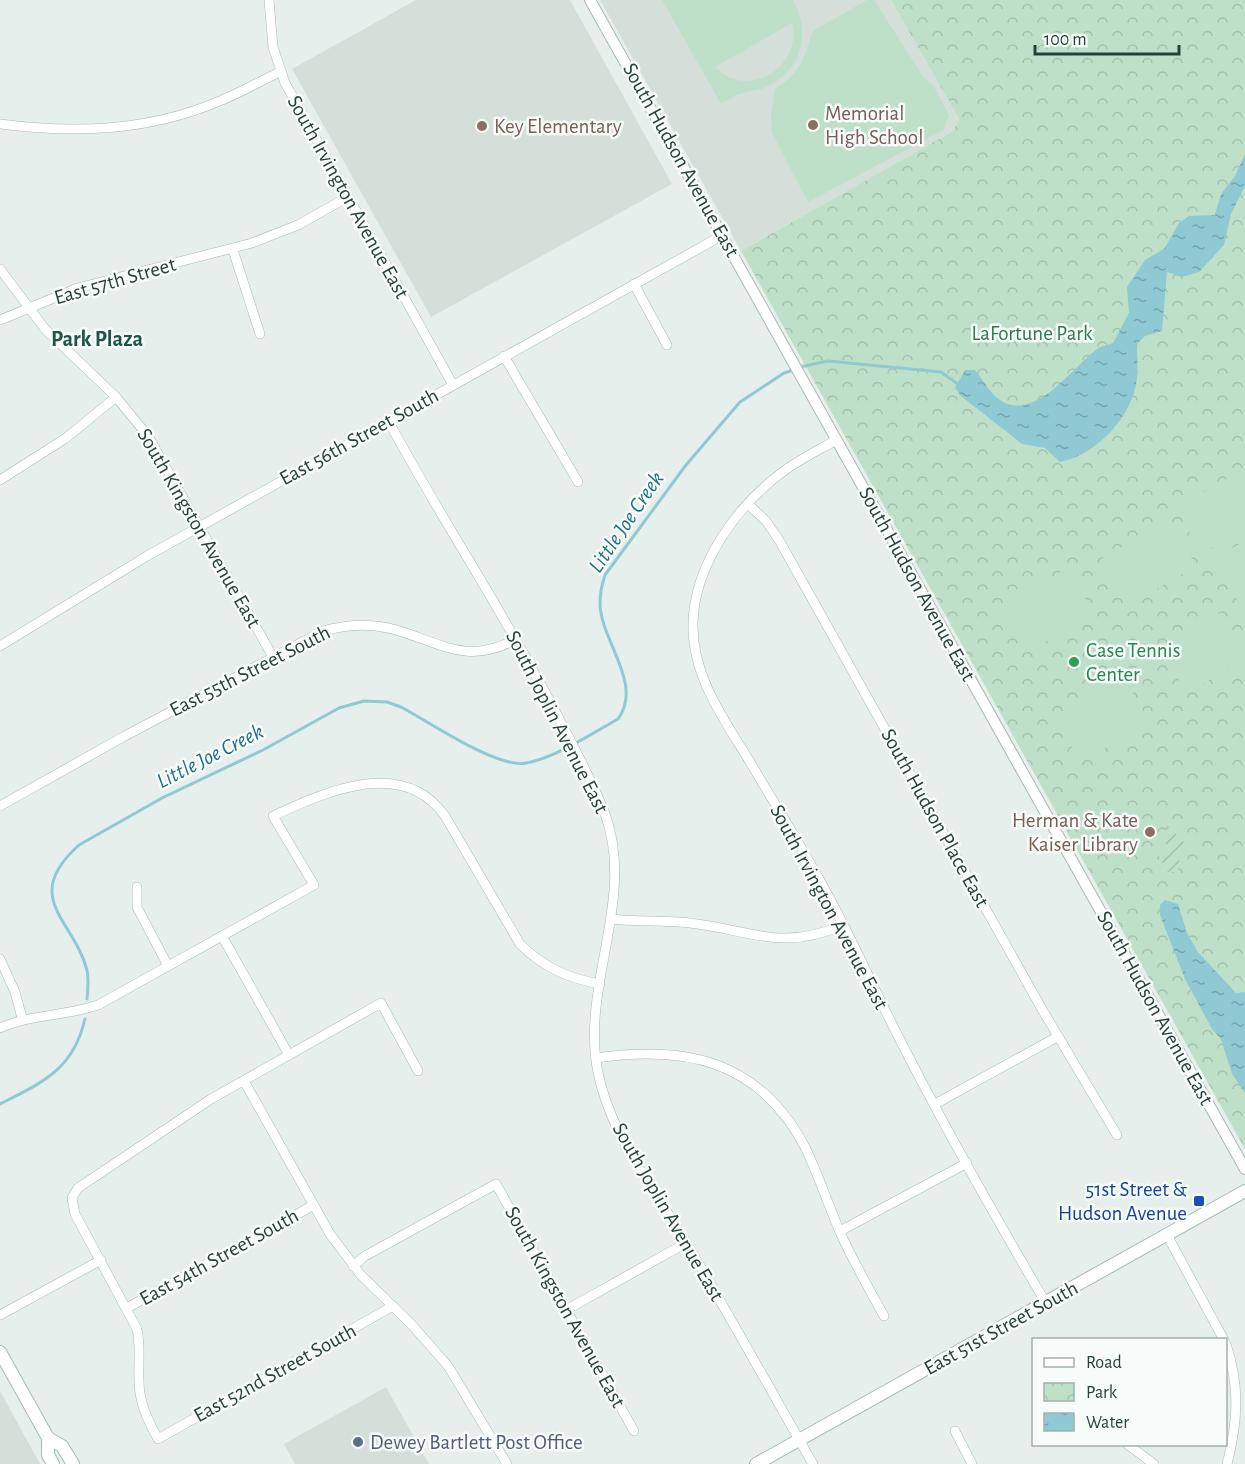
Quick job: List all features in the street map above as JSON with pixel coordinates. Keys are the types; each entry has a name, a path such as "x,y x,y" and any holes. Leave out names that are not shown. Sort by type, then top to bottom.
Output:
{"main road":[{"name":"East 51st Street South","path":"756,1464 1245,1191"},
{"path":"0,1352 48,1438 48,1455 53,1464"},
{"path":"48,1438 62,1446 73,1464"}],"street":[{"name":"South Irvington Avenue East","path":"269,0 273,47 280,72 453,385"},
{"name":"South Hudson Avenue East","path":"591,0 1245,1168"},
{"path":"0,124 60,131 140,124 214,103 280,72"},
{"name":"East 57th Street","path":"0,320 96,282 233,250 284,231 348,197"},
{"name":"East 56th Street South","path":"0,646 112,576 723,235"},
{"path":"233,250 260,334"},
{"name":"South Kingston Avenue East","path":"0,269 27,308 116,397 155,446 273,657"},
{"path":"634,284 667,345"},
{"path":"504,356 578,482"},
{"path":"0,480 66,438 116,397"},
{"name":"South Joplin Avenue East","path":"389,422 516,639 565,731 605,814 611,837 615,879 600,984 596,1058 604,1096 617,1129 686,1243 813,1464"},
{"path":"748,504 784,471 836,440"},
{"name":"South Irvington Avenue East","path":"748,504 716,548 700,582 693,613 695,653 702,676 712,699 811,864 935,1104 1046,1303"},
{"name":"South Hudson Place East","path":"748,504 766,521 779,540 1057,1036 1117,1135"},
{"name":"East 55th Street South","path":"0,806 313,635 351,625 388,628 445,648 468,652 490,650 516,639"},
{"path":"0,1028 22,1018 87,1008 314,885 273,816 344,788 367,783 385,783 417,792 441,809 510,929 527,951 556,972 600,984"},
{"path":"137,887 135,900 140,914 168,966"},
{"path":"611,919 694,924 782,940 810,936 843,925"},
{"path":"222,936 289,1055"},
{"path":"0,959 15,992 22,1018"},
{"name":"East 54th Street South","path":"158,1439 142,1401 139,1339 128,1308 73,1209 75,1192 192,1110 381,1003 418,1071"},
{"path":"935,1104 1057,1036"},
{"path":"596,1058 636,1052 685,1055 721,1066 744,1079 773,1103 793,1127 806,1149 840,1231 884,1316"},
{"name":"East 54th Street South","path":"244,1081 312,1206 353,1266 433,1347 452,1372 507,1464"},
{"path":"840,1231 967,1162"},
{"name":"South Kingston Avenue East","path":"353,1266 365,1256 496,1184 634,1431"},
{"name":"East 54th Street South","path":"128,1308 312,1206"},
{"path":"1167,1235 1223,1338"},
{"path":"566,1310 686,1243"},
{"path":"0,1315 100,1260"},
{"name":"East 52nd Street South","path":"158,1439 393,1306"},
{"path":"1227,1351 1238,1398 1240,1432 1227,1464"},
{"path":"955,1431 972,1464"},
{"path":"1130,1446 1154,1464"}],"shaded area":[{"name":"Key Elementary","path":"416,0 570,0 672,184 431,317 292,69"},
{"name":"Memorial High School","path":"600,0 891,0 959,119 953,131 741,251"},
{"path":"386,1387 429,1464 295,1464 284,1444"},
{"path":"0,1391 40,1464 0,1464"}],"green space":[{"path":"662,0 793,0 802,26 800,51 794,63 777,81 762,89 739,94 721,104","holes":["792,23 793,39 789,53 781,65 770,74 756,80 742,81 728,77 715,67"]},
{"path":"867,0 874,0 924,78 933,85 949,115 944,130 808,202 772,133 771,116 775,89 800,65 813,31"},
{"name":"LaFortune Park","path":"891,0 1245,0 1245,1149 741,251 953,131 959,119"},
{"path":"1245,469 1245,530 1201,554 1176,507"},
{"path":"1170,520 1196,566 1127,606 1101,559"},
{"path":"1245,541 1245,602 1240,605 1214,558"},
{"path":"1068,568 1094,614 1025,653 999,607"},
{"path":"1222,612 1245,654 1245,660 1186,693 1160,647"},
{"path":"1124,677 1150,723 1080,762 1054,716"},
{"path":"1167,825 1185,843 1179,860 1180,867 1175,872 1167,872 1159,856 1167,846 1163,839"}],"water":[{"path":"1245,154 1245,186 1231,214 1224,245 1199,272 1182,277 1167,272 1162,331 1145,336 1137,344 1137,373 1129,405 1121,419 1100,442 1074,458 1060,462 1045,448 1022,444 961,396 955,388 965,370 975,370 992,393 1006,403 1020,406 1034,402 1048,394 1098,349 1113,343 1129,313 1127,287 1145,260 1164,249 1179,223 1189,216 1215,215 1221,194 1235,176"},
{"path":"1165,900 1178,904 1187,933 1198,952 1236,993 1245,992 1245,1093 1232,1074 1221,1039 1212,1029 1185,979 1160,915 1160,905"}],"waterway":[{"name":"Little Joe Creek","path":"800,367 828,361 941,372 959,385"},
{"name":"Little Joe Creek","path":"87,999 87,970 81,952 56,909 52,895 54,880 62,864 79,845 162,798 263,750 339,708 364,701 387,702 401,707 481,752 513,763 526,763 549,756 618,719 625,705 626,691 624,677 602,617 600,596 605,575 686,465 740,402 784,373 794,370"},
{"name":"Little Joe Creek","path":"0,1104 43,1081 64,1063 73,1051 85,1019"}],"place":[{"name":"Memorial High School","path":"813,125"},
{"name":"Key Elementary","path":"482,126"},
{"name":"Case Tennis Center","path":"1074,662"},
{"name":"Herman & Kate Kaiser Library","path":"1150,832"},
{"name":"51st Street & Hudson Avenue","path":"1199,1201"},
{"name":"Dewey Bartlett Post Office","path":"358,1442"}],"district":[{"name":"Park Plaza","path":"97,339"}]}
